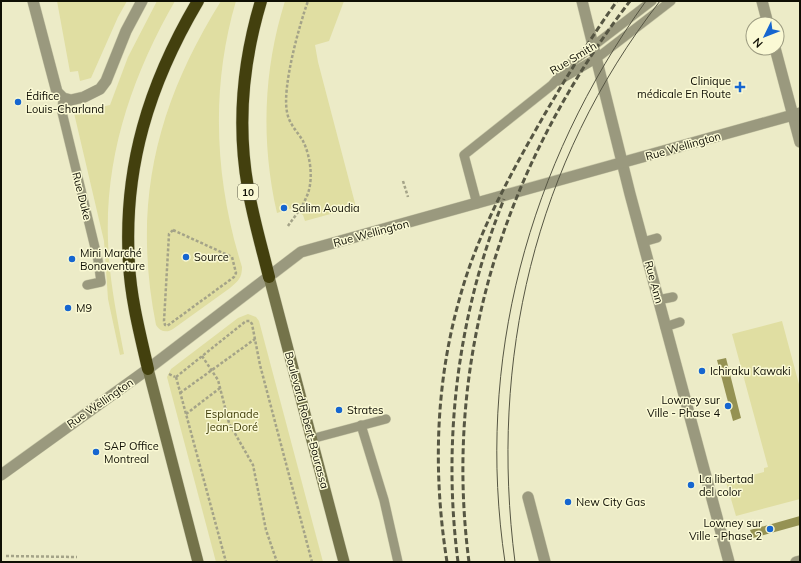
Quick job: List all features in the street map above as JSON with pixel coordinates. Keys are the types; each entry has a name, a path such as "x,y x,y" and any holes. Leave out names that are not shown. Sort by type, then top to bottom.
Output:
{"highway":[{"path":"148,369 136,317 129,265 128,227 131,185 139,140 151,98 168,56 198,1"},
{"name":"10","path":"261,1 248,58 243,138 245,171 250,203 269,277"}],"main road":[{"name":"Boulevard Robert-Bourassa","path":"269,277 344,562"},
{"path":"148,369 198,562"}],"street":[{"name":"Rue Duke","path":"33,1 55,87 62,98"},
{"path":"62,98 71,100 84,97 103,86 126,31 142,1"},
{"name":"Rue Ann","path":"582,1 665,327 729,562"},
{"path":"762,1 766,16"},
{"path":"777,56 796,114 800,142"},
{"name":"Rue Wellington","path":"1,475 148,369 301,252 796,114"},
{"path":"528,497 545,562"},
{"path":"796,562 800,561"}],"lane":[{"name":"Rue Smith","path":"552,85 571,63 594,47 652,1"},
{"name":"Rue Smith","path":"552,85 597,58 671,1"},
{"path":"477,204 464,155 552,85"},
{"name":"Rue Duke","path":"62,98 62,112 98,260 101,282 87,285"},
{"path":"643,242 657,238"},
{"path":"658,300 673,297"},
{"path":"665,327 680,322"},
{"path":"312,439 386,419"},
{"path":"362,425 384,500 398,562"}],"path":[{"path":"288,226 306,197 310,177 305,147 289,121 286,110 289,76 296,38 308,1"},
{"path":"403,181 408,197"},
{"path":"176,230 232,257 236,273 171,324 165,325 169,234 171,231 176,230"},
{"path":"176,377 246,322 250,321 253,326 260,365 312,562"},
{"path":"180,393 255,339"},
{"path":"202,356 218,380 229,422 253,464 266,530 277,562"},
{"path":"169,374 176,377"},
{"path":"176,377 226,562"},
{"path":"186,414 220,388"},
{"path":"6,556 77,557"}],"green space":[{"path":"57,1 127,1 118,17 91,78 80,81 78,71 70,72"},
{"path":"157,1 175,1 146,57 135,86 117,146 111,177 108,208 108,240 114,298 124,354 120,355 108,299 104,241 74,113 110,105 128,57"},
{"path":"221,1 236,1 222,68 219,101 219,135 221,168 226,202 242,271 239,279 230,288 173,329 164,331 156,325 149,281 147,238 149,197 155,157 166,117 180,78"},
{"path":"285,1 344,1 329,41 315,45 318,62 356,207 305,221 303,215 292,208 277,213 268,160 267,107 269,80 272,54"},
{"name":"Esplanade Jean-Doré","path":"248,314 256,317 259,321 323,562 216,562 167,377 171,369 238,318"},
{"path":"782,321 800,388 800,499 736,516 726,482 764,472 764,468 768,467 732,334"}],"shaded area":[{"path":"726,358 741,418 733,421 717,360"},
{"path":"800,516 800,525 753,538 750,530"}],"tram line":[{"path":"505,562 498,487 498,413 505,340 520,268 542,198 570,130 605,64 646,1"},
{"path":"515,562 509,487 509,412 516,338 530,266 552,196 581,129 617,63 660,1"}],"railway":[{"path":"447,562 438,462 441,396 445,363 466,277 473,256 490,217 550,104 617,1"},
{"path":"469,562 463,486 465,411 475,337 493,265 517,196 549,128 586,63 630,1"},
{"path":"458,562 453,516 452,470 453,423 458,378 465,332 475,287 488,243 504,199"}],"place":[{"name":"Clinique médicale En Route","path":"740,87"},
{"name":"Édifice Louis-Charland","path":"18,102"},
{"name":"Salim Aoudia","path":"284,208"},
{"name":"Source","path":"186,257"},
{"name":"Mini Marché Bonaventure","path":"72,259"},
{"name":"M9","path":"68,308"},
{"name":"Ichiraku Kawaki","path":"702,371"},
{"name":"Lowney sur Ville - Phase 4","path":"728,406"},
{"name":"Strates","path":"339,410"},
{"name":"SAP Office Montreal","path":"96,452"},
{"name":"La libertad del color","path":"691,485"},
{"name":"New City Gas","path":"568,502"},
{"name":"Lowney sur Ville - Phase 2","path":"770,529"}]}
